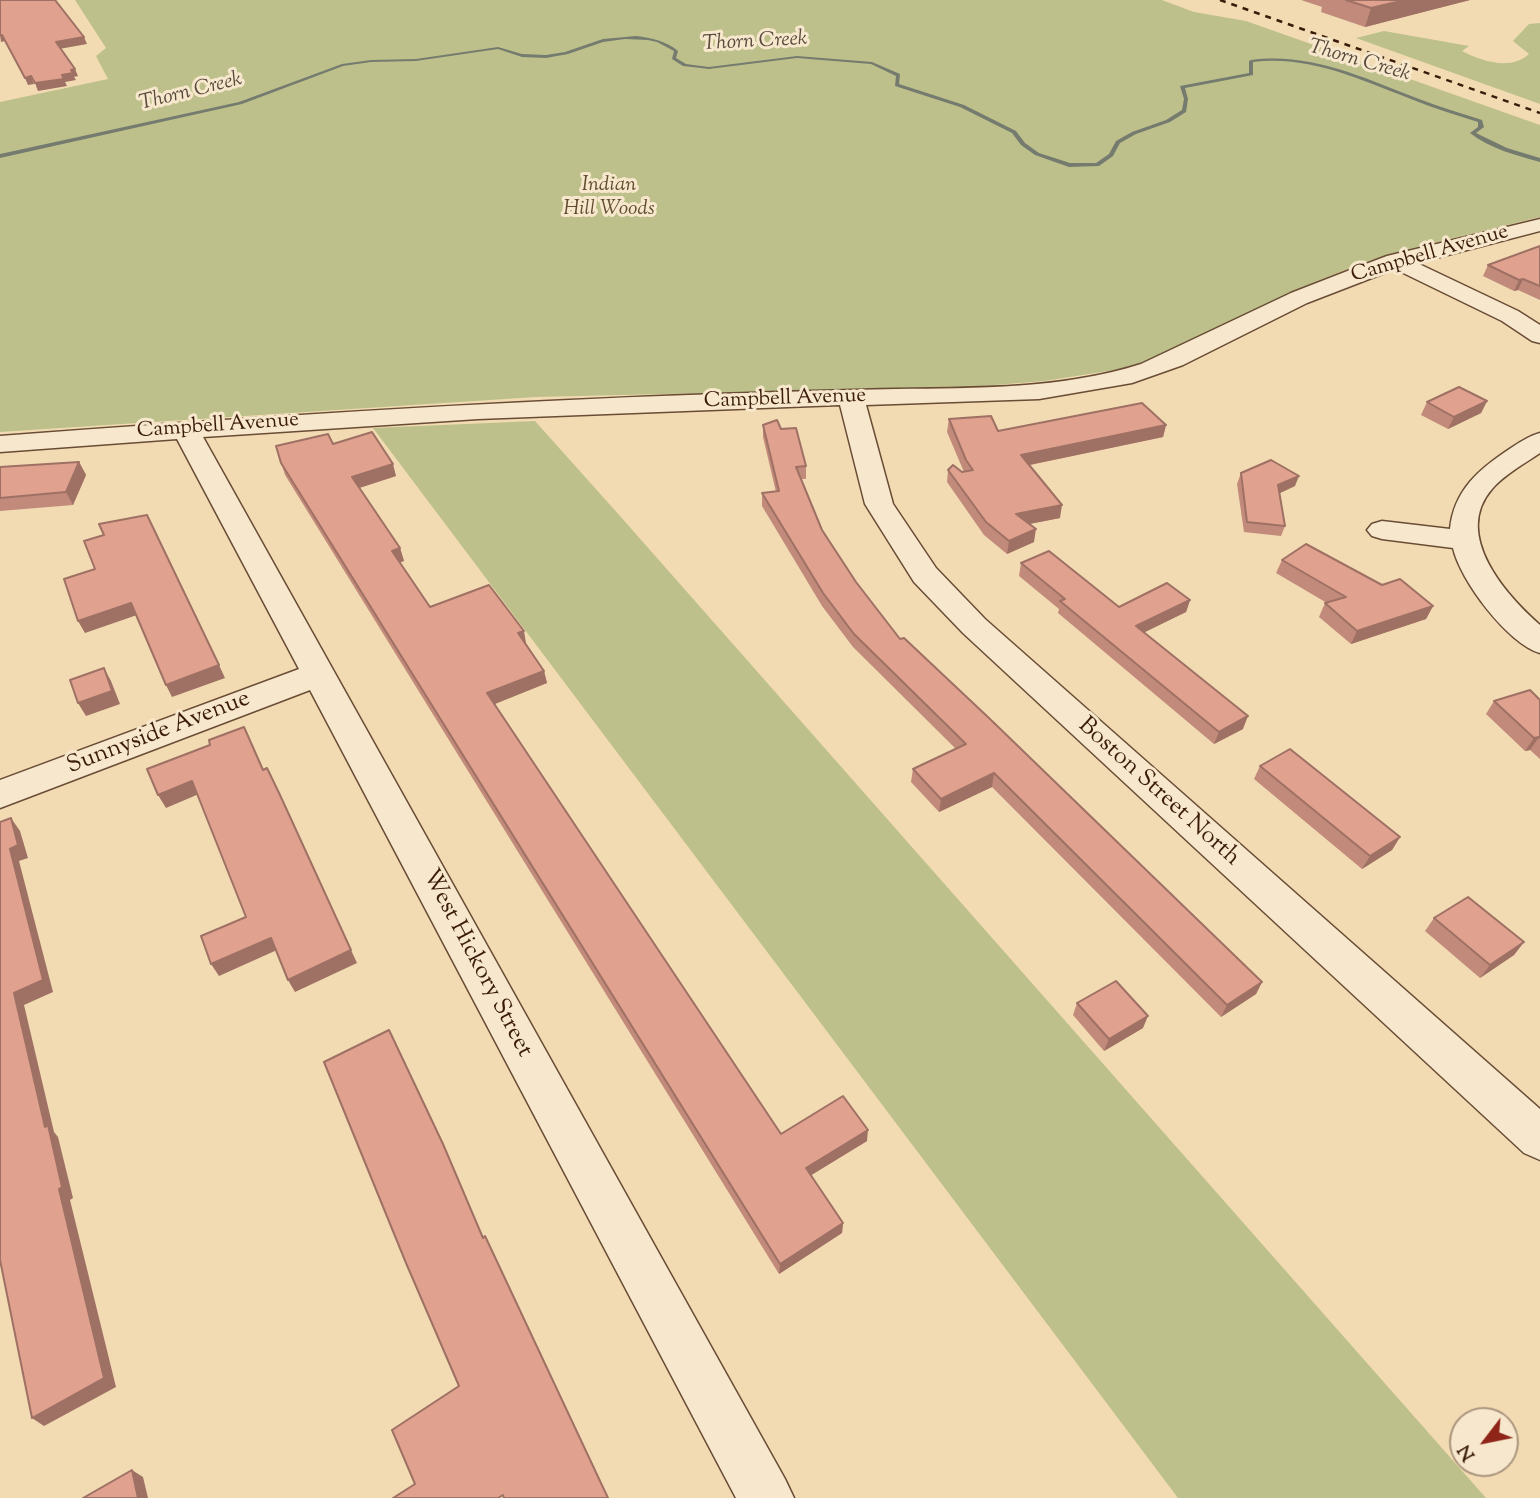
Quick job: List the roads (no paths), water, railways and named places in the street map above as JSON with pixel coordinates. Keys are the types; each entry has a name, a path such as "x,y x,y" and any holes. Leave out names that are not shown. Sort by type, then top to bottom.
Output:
{"street":[{"name":"Campbell Avenue","path":"0,444 380,415 850,397 988,395 1096,384 1139,374 1171,362 1298,298 1395,261 1540,225"},
{"path":"1395,261 1510,316 1540,337"},
{"name":"Boston Street North","path":"850,397 879,504 925,575 974,626 1540,1138"},
{"name":"West Hickory Street","path":"186,430 766,1498"},
{"path":"1533,455 1492,475 1476,491 1466,512 1464,540 1476,571 1504,608 1540,642"},
{"path":"1382,530 1464,540"},
{"name":"Sunnyside Avenue","path":"0,794 319,674"}],"waterway":[{"name":"Thorn Creek","path":"0,156 240,103 342,65 416,60 498,48 522,55 546,56 566,53 603,41 636,38 668,45 676,51 674,58 685,65 709,68 797,57 872,63 898,75 897,85 962,106 1014,132 1023,144 1037,154 1069,165 1097,165 1111,155 1118,142 1134,133 1168,121 1184,111 1186,99 1182,87 1251,74 1251,61 1272,58 1317,64 1341,71 1480,121 1481,127 1473,133 1505,150 1540,160"}],"railway":[{"path":"1220,0 1540,113"}],"park label":[{"name":"Indian Hill Woods","path":"609,198"}]}
